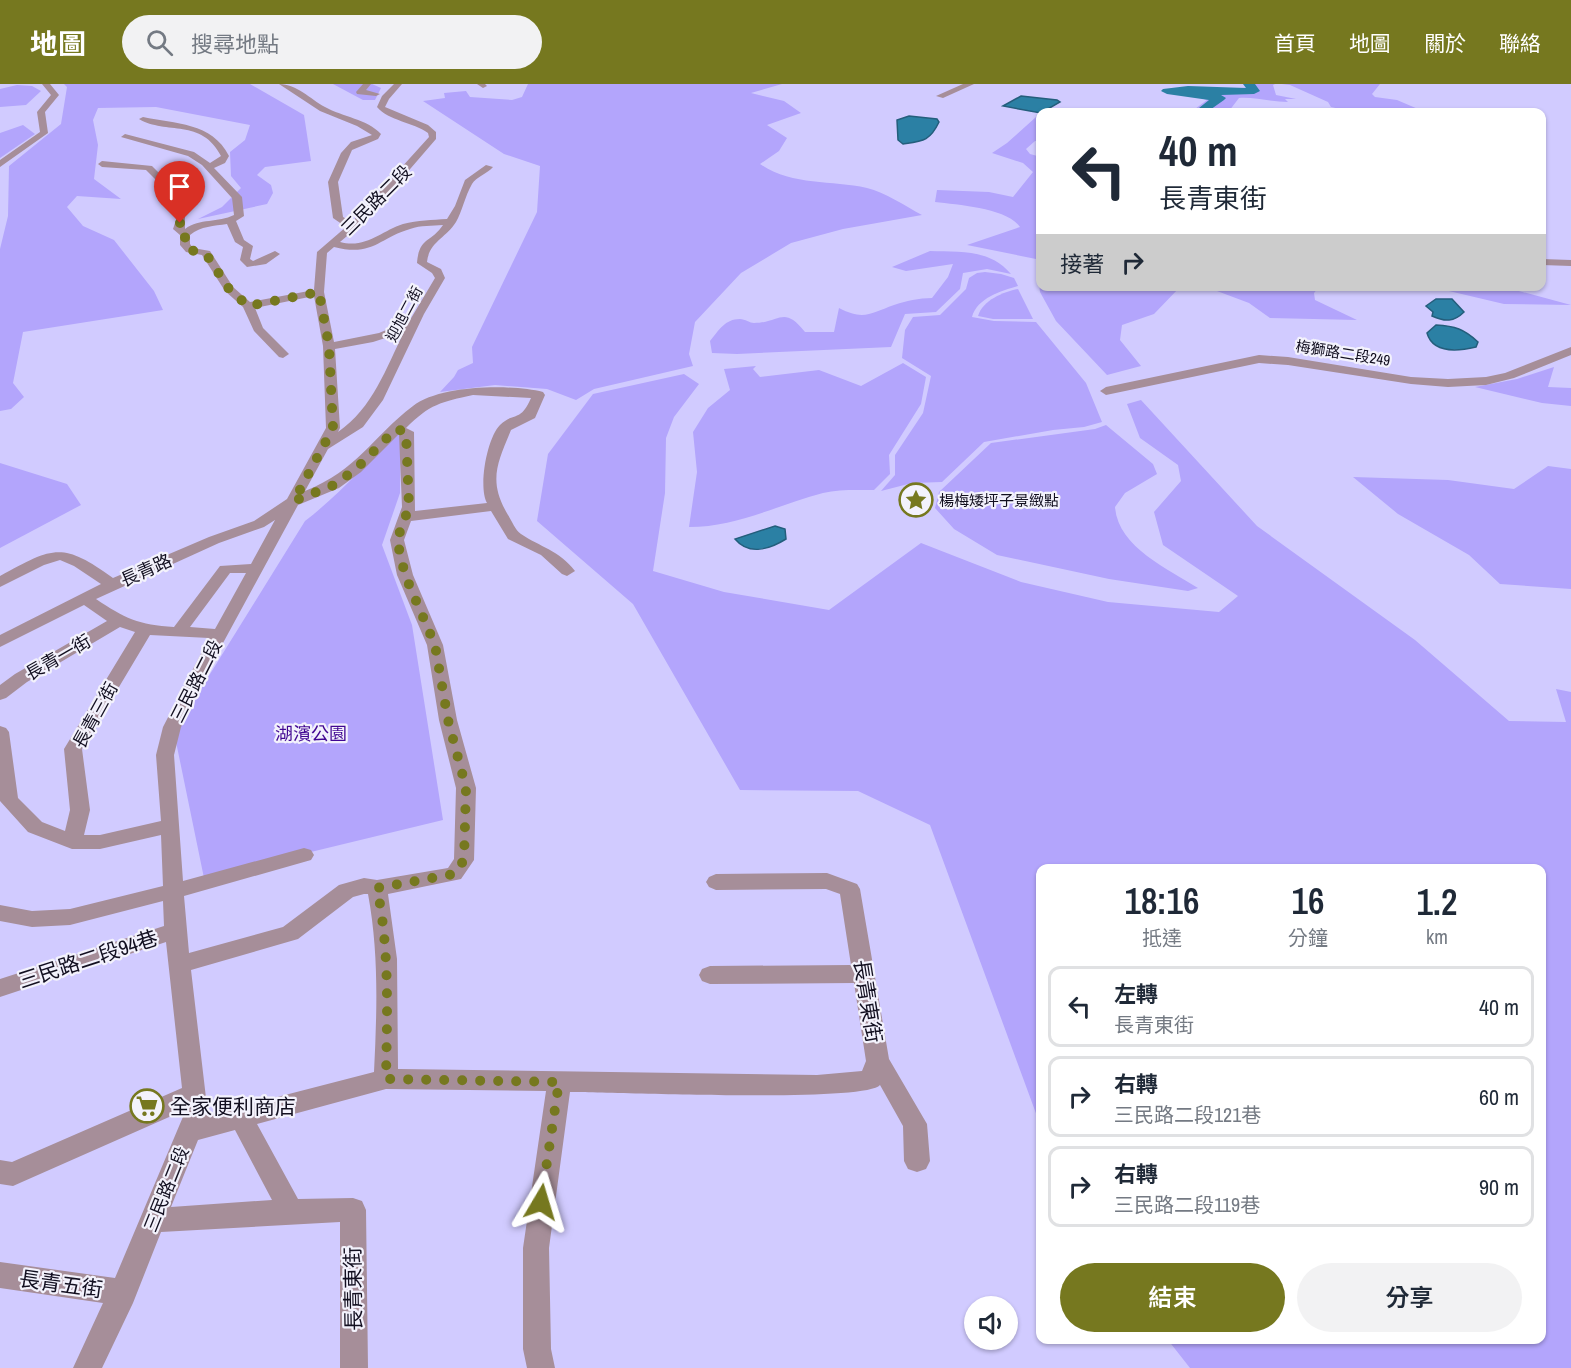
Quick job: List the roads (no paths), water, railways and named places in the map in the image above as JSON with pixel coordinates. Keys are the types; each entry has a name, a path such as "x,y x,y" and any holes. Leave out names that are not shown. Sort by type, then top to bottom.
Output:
{"street":[{"path":"0,164 44,133 41,112 55,95 46,84"},
{"path":"283,84 326,111 368,126 377,134 375,137 349,145 343,154 343,167 333,182 338,218 352,227"},
{"path":"367,84 360,92 376,94"},
{"name":"三民路二段","path":"87,1368 123,1293 197,1112 175,931 171,826 165,755 172,727 220,634 333,428 329,346 319,292 322,252 372,208 433,137 432,132 425,127 385,111 381,107 385,98 398,84"},
{"path":"946,84 944,95 970,84"},
{"path":"143,119 166,125 195,127 209,136 222,148 225,156 222,161 208,167"},
{"path":"125,136 191,154 208,167 237,197 239,216 231,221 200,223 191,227 185,234 185,245 190,250 206,254 229,289 248,306 258,329 283,354"},
{"path":"102,164 149,168 174,192 180,215 178,228 185,234"},
{"name":"迎旭二街","path":"324,446 358,424 377,400 414,322 440,278 437,272 422,263 423,251 430,241 442,234 451,222 460,206 468,182 489,167"},
{"path":"231,221 240,242 248,246 245,260 251,265 262,262 275,254"},
{"path":"332,243 346,247 373,244 404,227 451,222"},
{"path":"1546,262 1571,263"},
{"path":"248,306 319,292"},
{"path":"329,346 376,338 397,332 414,322"},
{"name":"梅獅路二段249","path":"1106,391 1259,359 1274,359 1360,374 1442,384 1484,382 1510,378 1559,354 1571,351"},
{"name":"長青路","path":"0,642 120,580 214,540 259,524 294,501 334,485 356,469 418,408 434,400 484,391 539,395 530,415 505,428 493,457 489,478 490,496 495,506"},
{"path":"180,964 290,933 346,891 364,886 377,888 454,874 464,860 466,788 448,720 435,645 405,575 397,540 409,507 406,432 396,429"},
{"path":"405,517 495,506 513,536 546,552 567,571"},
{"path":"0,582 52,556 62,555 82,564 113,585"},
{"path":"178,632 225,569 258,568"},
{"path":"83,598 118,621 145,630 220,634"},
{"name":"長青一街","path":"0,694 21,678 118,621"},
{"name":"長青三街","path":"72,842 80,810 73,749 145,630"},
{"path":"0,732 5,802 35,827 72,842 100,842 171,826"},
{"path":"0,913 32,919 70,917 304,855"},
{"name":"長青東街","path":"189,1131 386,1079 817,1085 870,1081 878,1061 850,889 827,881 716,882"},
{"path":"377,888 383,917 388,983 386,1079"},
{"name":"三民路二段94巷","path":"0,988 175,931"},
{"path":"710,975 864,974"},
{"path":"878,1061 915,1124 917,1161"},
{"path":"541,1368 537,1349 536,1248 559,1082"},
{"path":"0,1172 13,1174 195,1094"},
{"path":"153,1220 291,1211 241,1117"},
{"name":"長青東街","path":"291,1211 352,1210 354,1368"},
{"name":"長青五街","path":"0,1275 123,1293"}],"water":[{"path":"1021,96 1060,102 1050,108 1036,108 1036,112 1003,106"},
{"path":"909,116 937,119 939,122 929,137 903,144 898,140 897,120"},
{"path":"1436,299 1452,299 1464,312 1457,318 1449,320 1432,316 1433,312 1426,306"},
{"path":"1436,325 1454,327 1464,331 1478,342 1476,347 1455,350 1435,345 1427,333"},
{"path":"775,526 785,529 786,539 767,548 747,548 735,539"}],"waterway":[{"path":"1206,108 1220,98 1167,91 1254,91 1249,84"}],"place":[{"name":"楊梅矮坪子景緻點","path":"916,500"},
{"name":"全家便利商店","path":"147,1106"}],"park label":[{"name":"湖濱公園","path":"311,733"}]}
